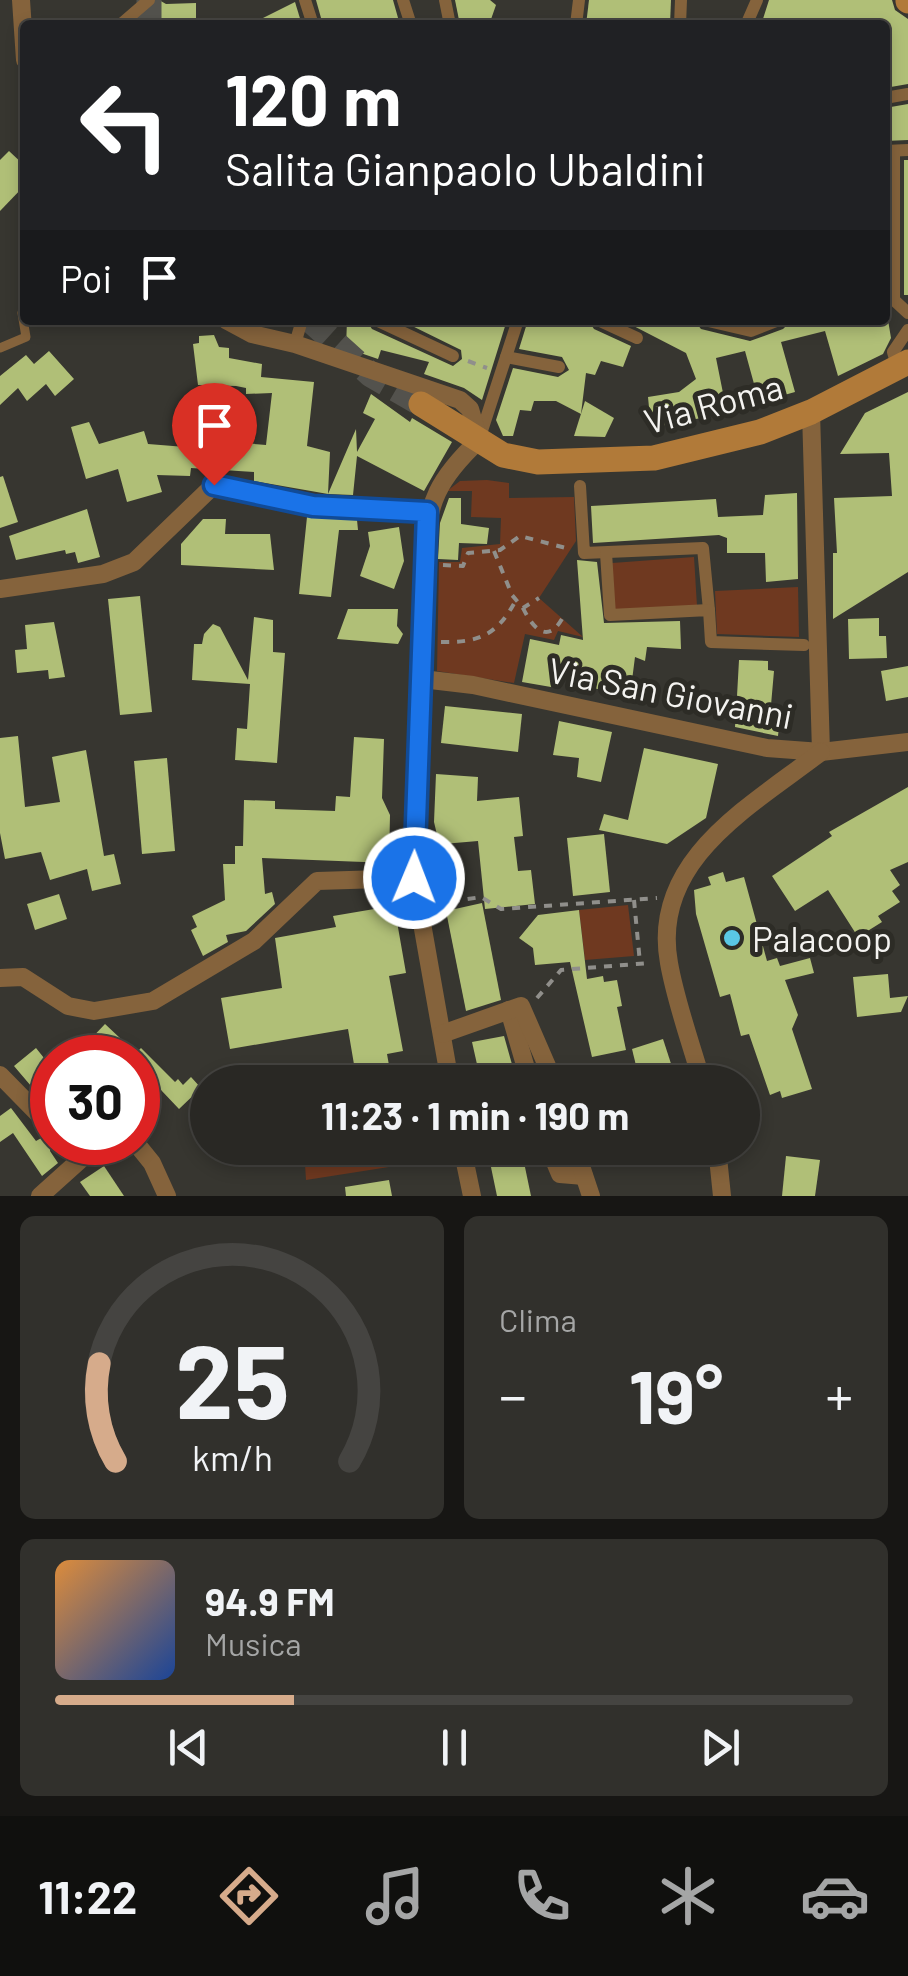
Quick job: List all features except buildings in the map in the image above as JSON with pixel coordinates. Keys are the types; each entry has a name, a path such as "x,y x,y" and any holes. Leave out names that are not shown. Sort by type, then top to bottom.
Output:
{"main road":[{"name":"Via Roma","path":"421,404 504,456 538,462 640,459 721,445 811,412 901,362"}],"street":[{"path":"126,20 148,0"},
{"path":"896,151 890,237 891,297 908,313"},
{"path":"235,325 252,334 295,344 460,400 470,409 479,440"},
{"path":"295,344 301,325"},
{"path":"447,1065 414,878 430,504 479,440 516,325"},
{"path":"609,325 637,338"},
{"path":"725,325 750,331 766,325"},
{"path":"400,326 453,356"},
{"path":"901,362 893,352 908,330"},
{"path":"506,357 559,367"},
{"path":"697,1065 668,961 666,921 672,896 708,841 822,752 811,412"},
{"path":"0,589 103,574 134,562 214,485 313,506 430,504"},
{"path":"580,486 584,553 704,548 711,642 804,645"},
{"path":"606,553 610,615 709,610"},
{"name":"Via San Giovanni","path":"422,679 473,685 767,748 822,752 908,742"},
{"path":"0,978 23,977 68,1006 94,1011 153,1001 254,941 317,881 414,878"},
{"path":"442,1034 517,1013"},
{"path":"517,1013 527,1065"},
{"path":"517,1013 545,1065"},
{"path":"0,1075 30,1106"},
{"path":"40,1196 72,1165"},
{"path":"153,1165 167,1196"},
{"path":"466,1165 472,1196"},
{"path":"556,1165 560,1174 584,1176"},
{"path":"580,1165 591,1196"},
{"path":"719,1165 722,1196"}],"lane":[{"path":"0,348 15,346 26,337 24,325"}],"path":[{"path":"453,356 501,373"},
{"path":"436,565 463,566 468,552 494,551 520,536 570,550"},
{"path":"494,551 532,628 551,632 562,619"},
{"path":"522,608 539,598"},
{"path":"435,641 482,639 502,627 516,600"},
{"path":"433,904 481,898 501,909 672,896"},
{"path":"634,900 640,964"},
{"path":"517,1013 555,973 668,961"}],"shaded area":[{"path":"460,481 509,483 509,498 574,497 576,541 539,598 583,637 558,631 554,640 525,634 514,683 437,671 439,562 460,562 462,548 500,544 501,518 471,517 472,491 447,491"},
{"path":"694,557 697,606 615,611 612,563"},
{"path":"798,587 799,637 717,634 715,591"},
{"path":"628,905 634,956 585,960 579,910"},
{"path":"305,1165 402,1165 306,1180"}],"tunnel":[{"path":"149,0 149,20"},
{"path":"316,325 371,375 421,404"}],"place":[{"name":"Palacoop","path":"732,938"}],"route":[{"path":"214,485 313,506 379,506 427,512 414,878"}]}
